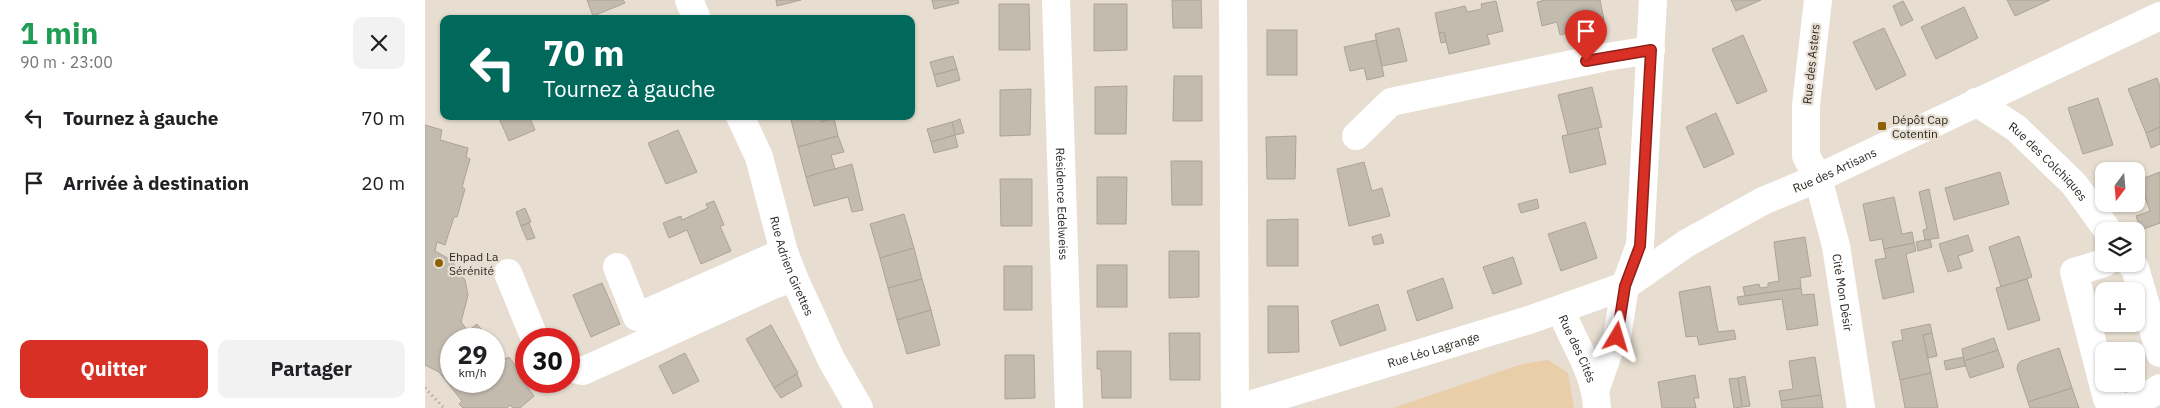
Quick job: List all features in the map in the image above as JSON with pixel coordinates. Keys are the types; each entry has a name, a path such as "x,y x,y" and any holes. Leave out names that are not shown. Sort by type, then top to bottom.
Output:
{"street":[{"path":"689,0 695,15"},
{"name":"Résidence Edelweiss","path":"1056,0 1069,408"},
{"path":"1233,0 1235,408"},
{"name":"Rue des Cités","path":"1597,398 1609,351 1617,337 1625,286 1640,246 1653,0"},
{"name":"Rue des Asters","path":"1817,0 1807,106 1807,156 1830,172"},
{"name":"Rue des Artisans","path":"1625,286 1687,243 1763,201 1830,172 2160,16"},
{"path":"1356,136 1391,102 1606,57 1651,50"},
{"name":"Rue des Colchiques","path":"1976,102 2016,128 2074,184 2101,222"},
{"name":"Rue Adrien Girettes","path":"742,120 759,157 784,252 794,278 831,359 859,408"},
{"name":"Cité Mon Désir","path":"1830,172 1836,246 1861,408"},
{"path":"617,267 637,318 784,252"},
{"path":"2095,266 2074,272 2107,399 2123,408"},
{"path":"2136,272 2160,353"},
{"path":"508,273 530,328"},
{"path":"580,370 583,371 773,285 794,278"},
{"name":"Rue Léo Lagrange","path":"1240,408 1561,310 1625,286"},
{"name":"Rue des Cités","path":"1561,310 1570,333 1585,357 1597,398"},
{"path":"2129,408 2160,388"}],"path":[{"path":"425,388 444,408"}],"shaded area":[{"path":"1548,360 1568,373 1574,408 1393,408 1522,364"}],"building":[{"path":"587,0 623,0 625,3 595,15 593,15"},
{"path":"776,0 801,0 777,6"},
{"path":"932,0 958,0 959,3 934,9"},
{"path":"1172,0 1201,0 1202,28 1173,28"},
{"path":"1545,0 1600,0 1604,20 1576,26 1577,30 1560,35 1557,22 1542,26 1537,2"},
{"path":"1731,0 1761,0 1736,11"},
{"path":"2007,0 2050,0 2015,16"},
{"path":"1496,1 1503,31 1487,35 1490,44 1449,54 1444,32 1439,33 1435,13 1465,6 1467,12 1482,9 1481,4"},
{"path":"1903,1 1913,20 1901,26 1893,6"},
{"path":"999,4 1029,4 1030,50 999,50"},
{"path":"1094,4 1127,4 1127,50 1094,51"},
{"path":"1964,7 1978,38 1936,59 1921,27"},
{"path":"1399,28 1407,61 1382,66 1375,34"},
{"path":"1884,28 1906,75 1876,90 1853,42"},
{"path":"1267,30 1297,30 1297,75 1267,75"},
{"path":"1444,32 1446,42 1441,43 1439,33"},
{"path":"1743,35 1767,91 1737,104 1712,49"},
{"path":"1376,40 1384,76 1367,80 1364,68 1350,71 1344,47"},
{"path":"953,56 957,69 934,75 930,62"},
{"path":"957,69 960,80 937,87 934,75"},
{"path":"1174,76 1202,76 1202,121 1173,121"},
{"path":"2157,78 2160,87 2160,127 2146,133 2128,89"},
{"path":"1127,86 1126,134 1095,134 1095,87"},
{"path":"1592,87 1602,127 1568,135 1558,95"},
{"path":"1031,89 1030,135 1000,136 1000,90"},
{"path":"2098,98 2113,145 2083,154 2068,108"},
{"path":"1716,113 1734,154 1704,168 1686,127"},
{"path":"960,119 964,133 955,135 952,122"},
{"path":"500,120 531,120 535,130 509,141"},
{"path":"791,120 821,120 822,122 834,120 838,136 798,147"},
{"path":"952,122 955,135 931,142 927,129"},
{"name":"Ehpad La Sérénité","path":"425,125 442,130 440,140 468,148 466,157 470,159 462,187 465,189 457,217 454,217 445,245 437,242 435,251 451,260 465,280 468,295 461,322 466,328 440,328 440,373 425,365"},
{"path":"2160,127 2160,144 2151,148 2146,133"},
{"path":"1598,128 1606,164 1570,173 1562,136"},
{"path":"678,130 697,172 666,184 648,143"},
{"path":"955,135 958,147 934,153 931,142"},
{"path":"838,136 844,152 831,155 835,169 806,177 798,147"},
{"path":"1296,136 1295,179 1267,179 1266,137"},
{"path":"1171,161 1202,161 1202,205 1172,205"},
{"path":"1364,162 1372,191 1382,188 1390,216 1349,226 1337,169"},
{"path":"852,164 863,210 852,212 848,197 814,206 806,177"},
{"path":"2000,172 2009,204 1954,220 1945,188"},
{"path":"2160,172 2160,223 2145,229 2145,222 2138,222 2136,216 2150,211 2145,197 2145,178"},
{"path":"1097,177 1127,177 1126,224 1097,224"},
{"path":"1000,179 1032,179 1032,226 1001,226"},
{"path":"1929,189 1939,238 1925,240 1923,230 1927,229 1919,192"},
{"path":"1894,197 1902,234 1912,232 1914,243 1884,249 1882,239 1870,241 1863,204"},
{"path":"1537,199 1539,208 1521,213 1518,204"},
{"path":"714,201 724,225 720,226 731,251 701,264 687,230 669,238 663,223 681,216 682,220 708,208 706,204"},
{"path":"525,208 531,222 521,226 516,212"},
{"path":"904,214 914,248 880,258 870,224"},
{"path":"1298,219 1298,266 1267,266 1267,220"},
{"path":"1585,222 1597,258 1561,271 1548,234"},
{"path":"529,223 535,238 527,240 521,226"},
{"path":"1381,234 1384,243 1374,245 1372,237"},
{"path":"1968,235 1973,251 1958,256 1962,268 1948,272 1939,244"},
{"path":"2019,236 2032,277 2001,287 1989,247"},
{"path":"1805,237 1811,276 1800,278 1801,288 1745,296 1743,287 1759,284 1760,288 1768,287 1768,283 1779,281 1774,242"},
{"path":"1930,240 1932,247 1918,251 1916,242"},
{"path":"1914,243 1916,251 1906,254 1914,292 1883,299 1875,260 1886,258 1884,249"},
{"path":"914,248 922,279 888,288 880,258"},
{"path":"1169,251 1199,251 1199,297 1169,298"},
{"path":"1513,257 1522,284 1493,294 1483,267"},
{"path":"1097,265 1127,265 1127,307 1097,307"},
{"path":"1004,266 1032,266 1032,310 1004,310"},
{"path":"1443,278 1453,308 1417,321 1407,291"},
{"path":"922,279 931,310 897,320 888,288"},
{"path":"2027,279 2040,320 2008,330 1996,288"},
{"path":"602,283 620,324 591,337 573,295"},
{"path":"1710,286 1718,332 1734,330 1736,339 1699,345 1697,336 1686,337 1679,292"},
{"path":"1801,288 1802,295 1814,294 1818,325 1787,330 1782,299 1739,305 1737,297"},
{"path":"1378,304 1386,330 1340,346 1331,321"},
{"path":"1268,306 1298,306 1299,352 1268,353"},
{"path":"931,310 940,345 907,354 897,320"},
{"name":"Ehpad La Sérénité","path":"477,324 480,328 472,328"},
{"path":"1930,324 1932,333 1923,335 1931,373 1900,380 1892,342 1903,340 1901,330"},
{"path":"771,325 798,373 774,388 746,339"},
{"path":"1169,333 1200,333 1200,380 1170,380"},
{"path":"1932,333 1937,356 1928,358 1923,335"},
{"path":"1994,338 1998,350 1964,361 1962,349"},
{"path":"2059,348 2072,388 2028,402 2017,369 2018,364 2021,361"},
{"path":"1998,350 2004,367 1970,378 1964,361"},
{"path":"1097,351 1131,351 1131,398 1102,398 1101,369 1097,369"},
{"path":"685,353 699,381 673,394 659,366"},
{"path":"1005,355 1034,355 1035,398 1005,399"},
{"name":"Ehpad La Sérénité","path":"509,357 515,365 515,393 532,393 534,396 520,408 513,408 510,405 507,408 463,408 459,404 462,401 456,393 505,393 505,359"},
{"path":"1815,357 1821,395 1781,401 1779,391 1793,389 1789,361"},
{"path":"1963,357 1965,366 1946,370 1944,361"},
{"path":"1931,373 1938,408 1905,408 1900,380"},
{"path":"797,374 802,386 781,398 774,388"},
{"path":"1695,375 1699,398 1694,398 1696,408 1662,408 1658,382"},
{"path":"1745,376 1750,406 1742,407 1738,378"},
{"path":"1738,378 1742,407 1734,408 1729,379"},
{"path":"2072,388 2079,408 2030,408 2028,402"},
{"path":"1821,395 1823,408 1782,408 1781,401"}],"place":[{"name":"Dépôt Cap Cotentin","path":"1882,126"},
{"name":"Ehpad La Sérénité","path":"439,263"}],"route":[{"path":"1586,61 1651,50 1640,246 1625,286 1617,337"}]}
